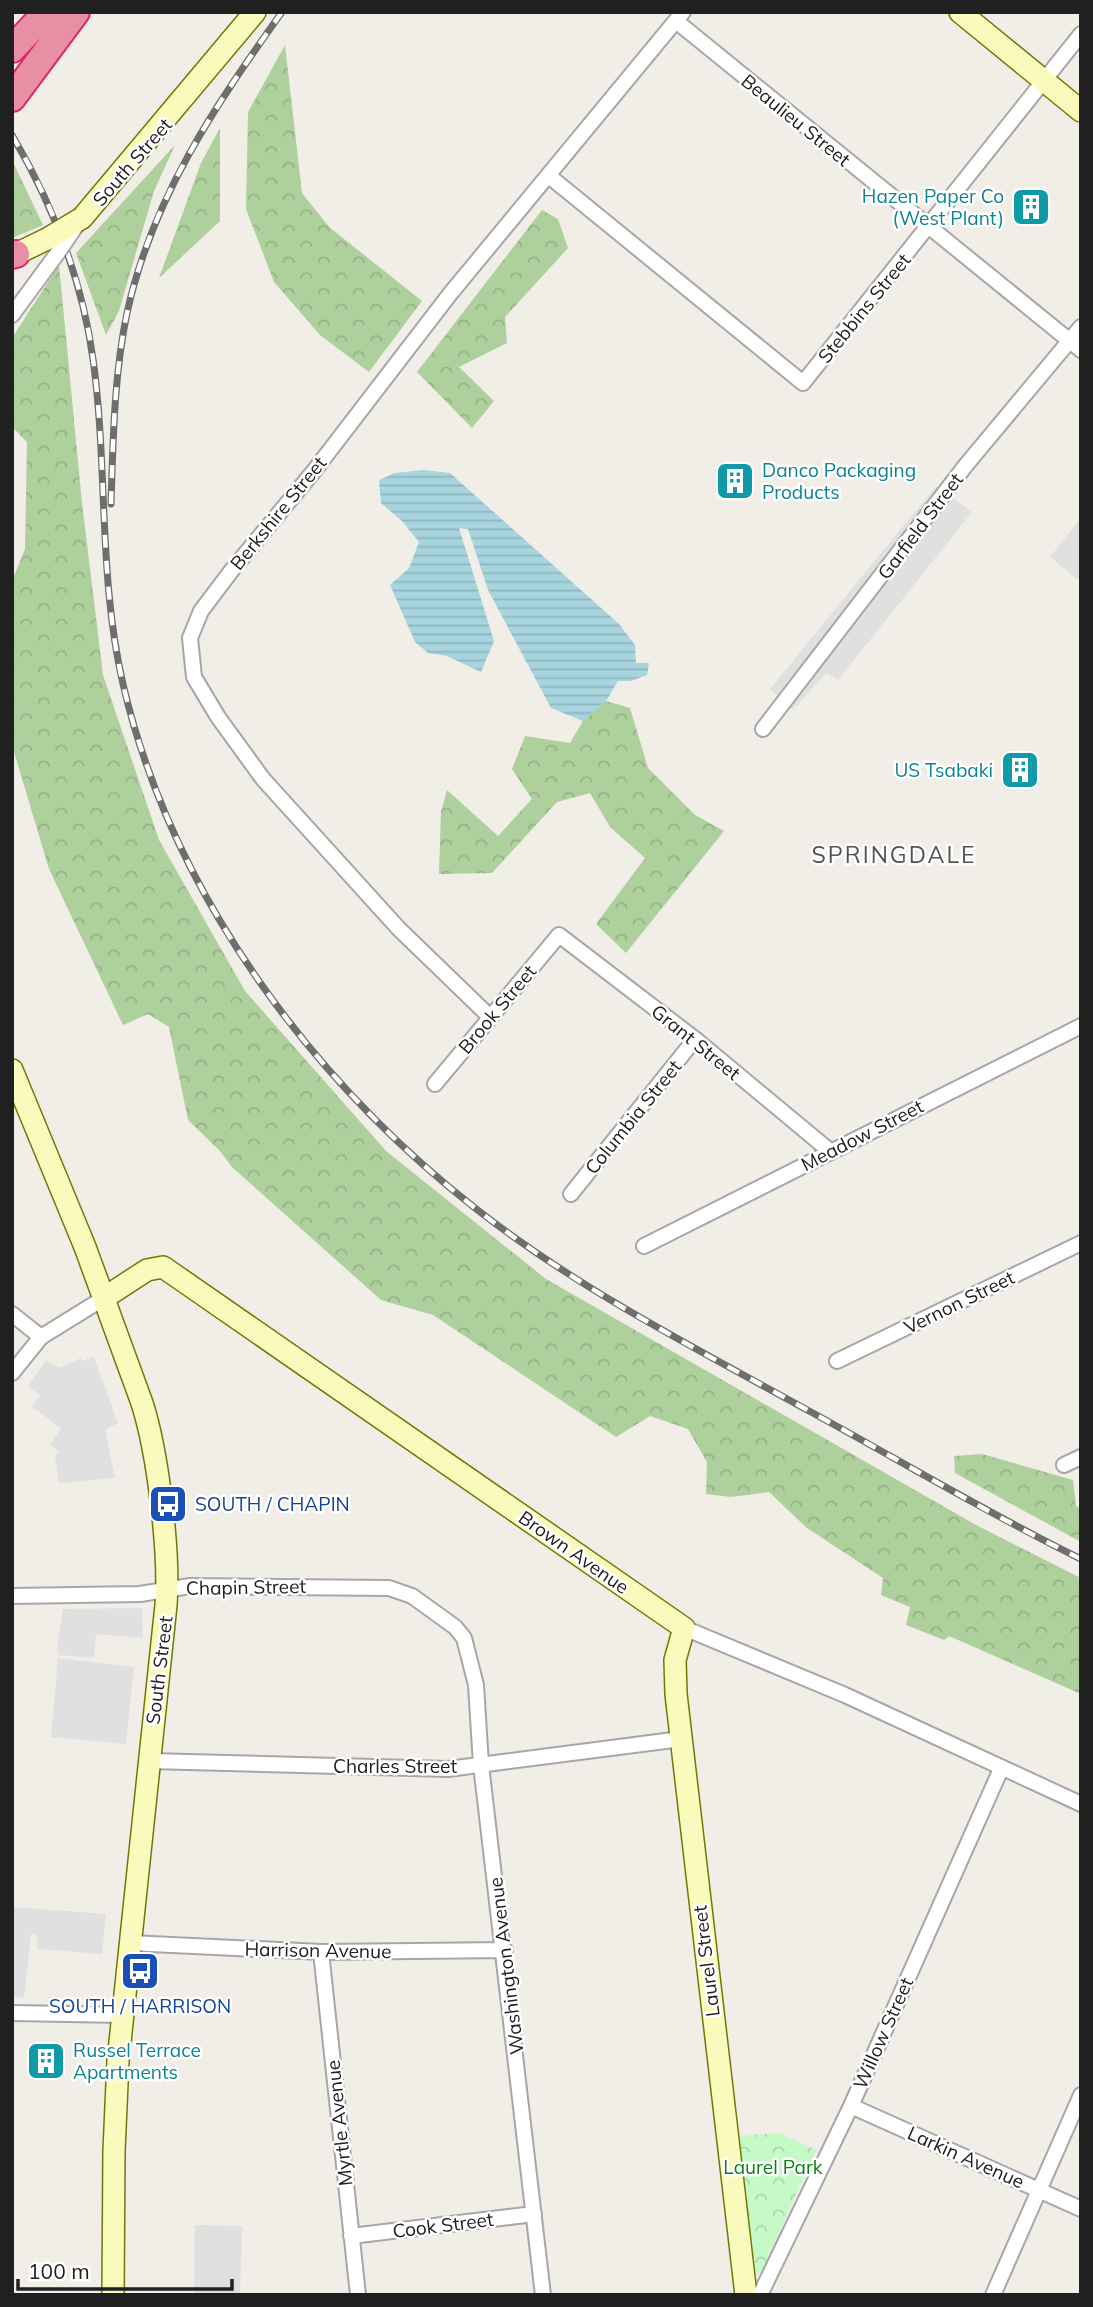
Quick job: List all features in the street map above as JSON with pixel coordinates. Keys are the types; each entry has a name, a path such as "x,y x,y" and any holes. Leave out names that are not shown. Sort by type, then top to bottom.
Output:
{"highway":[{"path":"12,49 47,12"},
{"path":"12,98 76,12"}],"main road":[{"name":"South Street","path":"13,255 53,245 82,218 256,12"},
{"path":"960,12 1081,111"},
{"name":"South Street","path":"12,1070 104,1298 149,1424 167,1590 123,2015 114,2151 113,2295"},
{"name":"Brown Avenue","path":"104,1298 146,1270 163,1267 684,1628"},
{"name":"Laurel Street","path":"684,1628 674,1671 746,2295"}],"street":[{"name":"Berkshire Street","path":"489,1016 399,929 263,779 218,717 194,677 190,638 201,611 232,570 314,471 450,294 679,17"},
{"name":"Beaulieu Street","path":"679,17 928,229 1075,346"},
{"name":"Stebbins Street","path":"549,176 803,383 1081,34"},
{"path":"12,315 17,298 53,245"},
{"name":"Garfield Street","path":"764,729 966,465 1075,346 1081,327"},
{"name":"Brook Street","path":"435,1084 489,1016 559,936"},
{"name":"Grant Street","path":"559,936 695,1039 831,1152"},
{"name":"Meadow Street","path":"644,1246 1081,1026"},
{"name":"Columbia Street","path":"571,1194 695,1039"},
{"name":"Vernon Street","path":"837,1361 1081,1243"},
{"path":"12,1373 41,1336 104,1298"},
{"path":"12,1314 41,1336"},
{"path":"1064,1465 1081,1457"},
{"name":"Chapin Street","path":"12,1596 141,1594 190,1586 389,1588 421,1602 455,1627 464,1639"},
{"name":"Brown Avenue","path":"684,1628 833,1690 1081,1804"},
{"name":"Washington Avenue","path":"464,1639 475,1685 481,1765 505,1950 543,2295"},
{"name":"Charles Street","path":"149,1761 448,1769 681,1739"},
{"name":"Willow Street","path":"760,2295 851,2106 1001,1769"},
{"name":"Harrison Avenue","path":"130,1943 321,1952 505,1950"},
{"name":"Myrtle Avenue","path":"321,1952 358,2295"},
{"path":"12,2014 123,2015"},
{"path":"993,2295 1081,2095"},
{"name":"Larkin Avenue","path":"851,2106 1081,2209"},
{"name":"Cook Street","path":"352,2236 534,2214"}],"green space":[{"path":"285,45 302,193 329,227 422,301 369,372 320,335 274,282 246,209 248,112"},
{"path":"220,128 220,221 159,278 201,163"},
{"path":"175,145 154,191 119,311 106,335 76,253"},
{"path":"12,160 43,225 12,238"},
{"path":"542,210 558,219 568,248 505,317 507,343 459,367 494,401 472,428 417,372"},
{"path":"59,265 82,503 103,675 159,840 245,991 386,1151 546,1279 976,1525 1081,1578 1081,1694 949,1636 944,1640 906,1625 910,1607 881,1595 883,1578 807,1528 769,1492 731,1497 706,1494 707,1462 688,1429 650,1416 616,1437 433,1315 381,1300 232,1167 220,1151 188,1120 169,1027 148,1014 123,1025 49,869 12,745 12,581 25,549 27,442 12,427 12,338"},
{"path":"606,701 630,708 648,768 695,815 724,831 626,953 596,924 645,858 610,827 590,793 557,802 492,873 439,874 441,812 447,790 498,836 532,799 512,769 525,736 570,743 583,721"},
{"path":"982,1454 1073,1480 1076,1506 1081,1509 1081,1542 955,1473 954,1456"},
{"name":"Laurel Park","path":"779,2133 816,2150 762,2270 756,2274 753,2272 738,2136"}],"shaded area":[{"path":"936,486 972,512 838,680 826,673 793,710 770,689"},
{"path":"1081,518 1081,582 1050,557"},
{"path":"94,1357 118,1423 105,1430 115,1478 59,1483 55,1456 59,1452 50,1444 61,1429 32,1406 40,1395 28,1386 46,1360 59,1368 81,1358 83,1361"},
{"path":"142,1608 143,1638 96,1634 94,1658 60,1655 57,1649 63,1609"},
{"path":"58,1658 134,1667 126,1744 51,1737"},
{"path":"12,1907 106,1914 102,1954 37,1949 37,1937 35,1933 31,1934 24,1998 12,1997"},
{"path":"195,2225 242,2226 240,2295 194,2295"}],"water":[{"path":"423,470 450,473 619,624 635,645 636,663 649,663 647,675 631,681 618,681 606,701 583,721 551,708 488,590 468,529 459,528 494,641 481,672 447,656 428,653 415,642 390,585 409,568 419,542 402,521 381,503 379,480 395,473"}],"railway":[{"path":"111,504 119,360 138,271 169,192 189,155 210,118 282,12"},
{"path":"12,135 27,161 64,243 88,329 98,400 106,562 115,643 123,684 145,761 175,835 212,906 255,975 303,1040 357,1100 414,1157 475,1208 555,1265 682,1341 979,1506 1081,1559"}],"place":[{"name":"Hazen Paper Co (West Plant)","path":"1031,207"},
{"name":"Danco Packaging Products","path":"735,481"},
{"name":"US Tsabaki","path":"1020,770"},
{"name":"SOUTH / CHAPIN","path":"168,1504"},
{"name":"SOUTH / HARRISON","path":"140,1971"},
{"name":"Russel Terrace Apartments","path":"46,2061"}],"district":[{"name":"SPRINGDALE","path":"894,855"}]}
